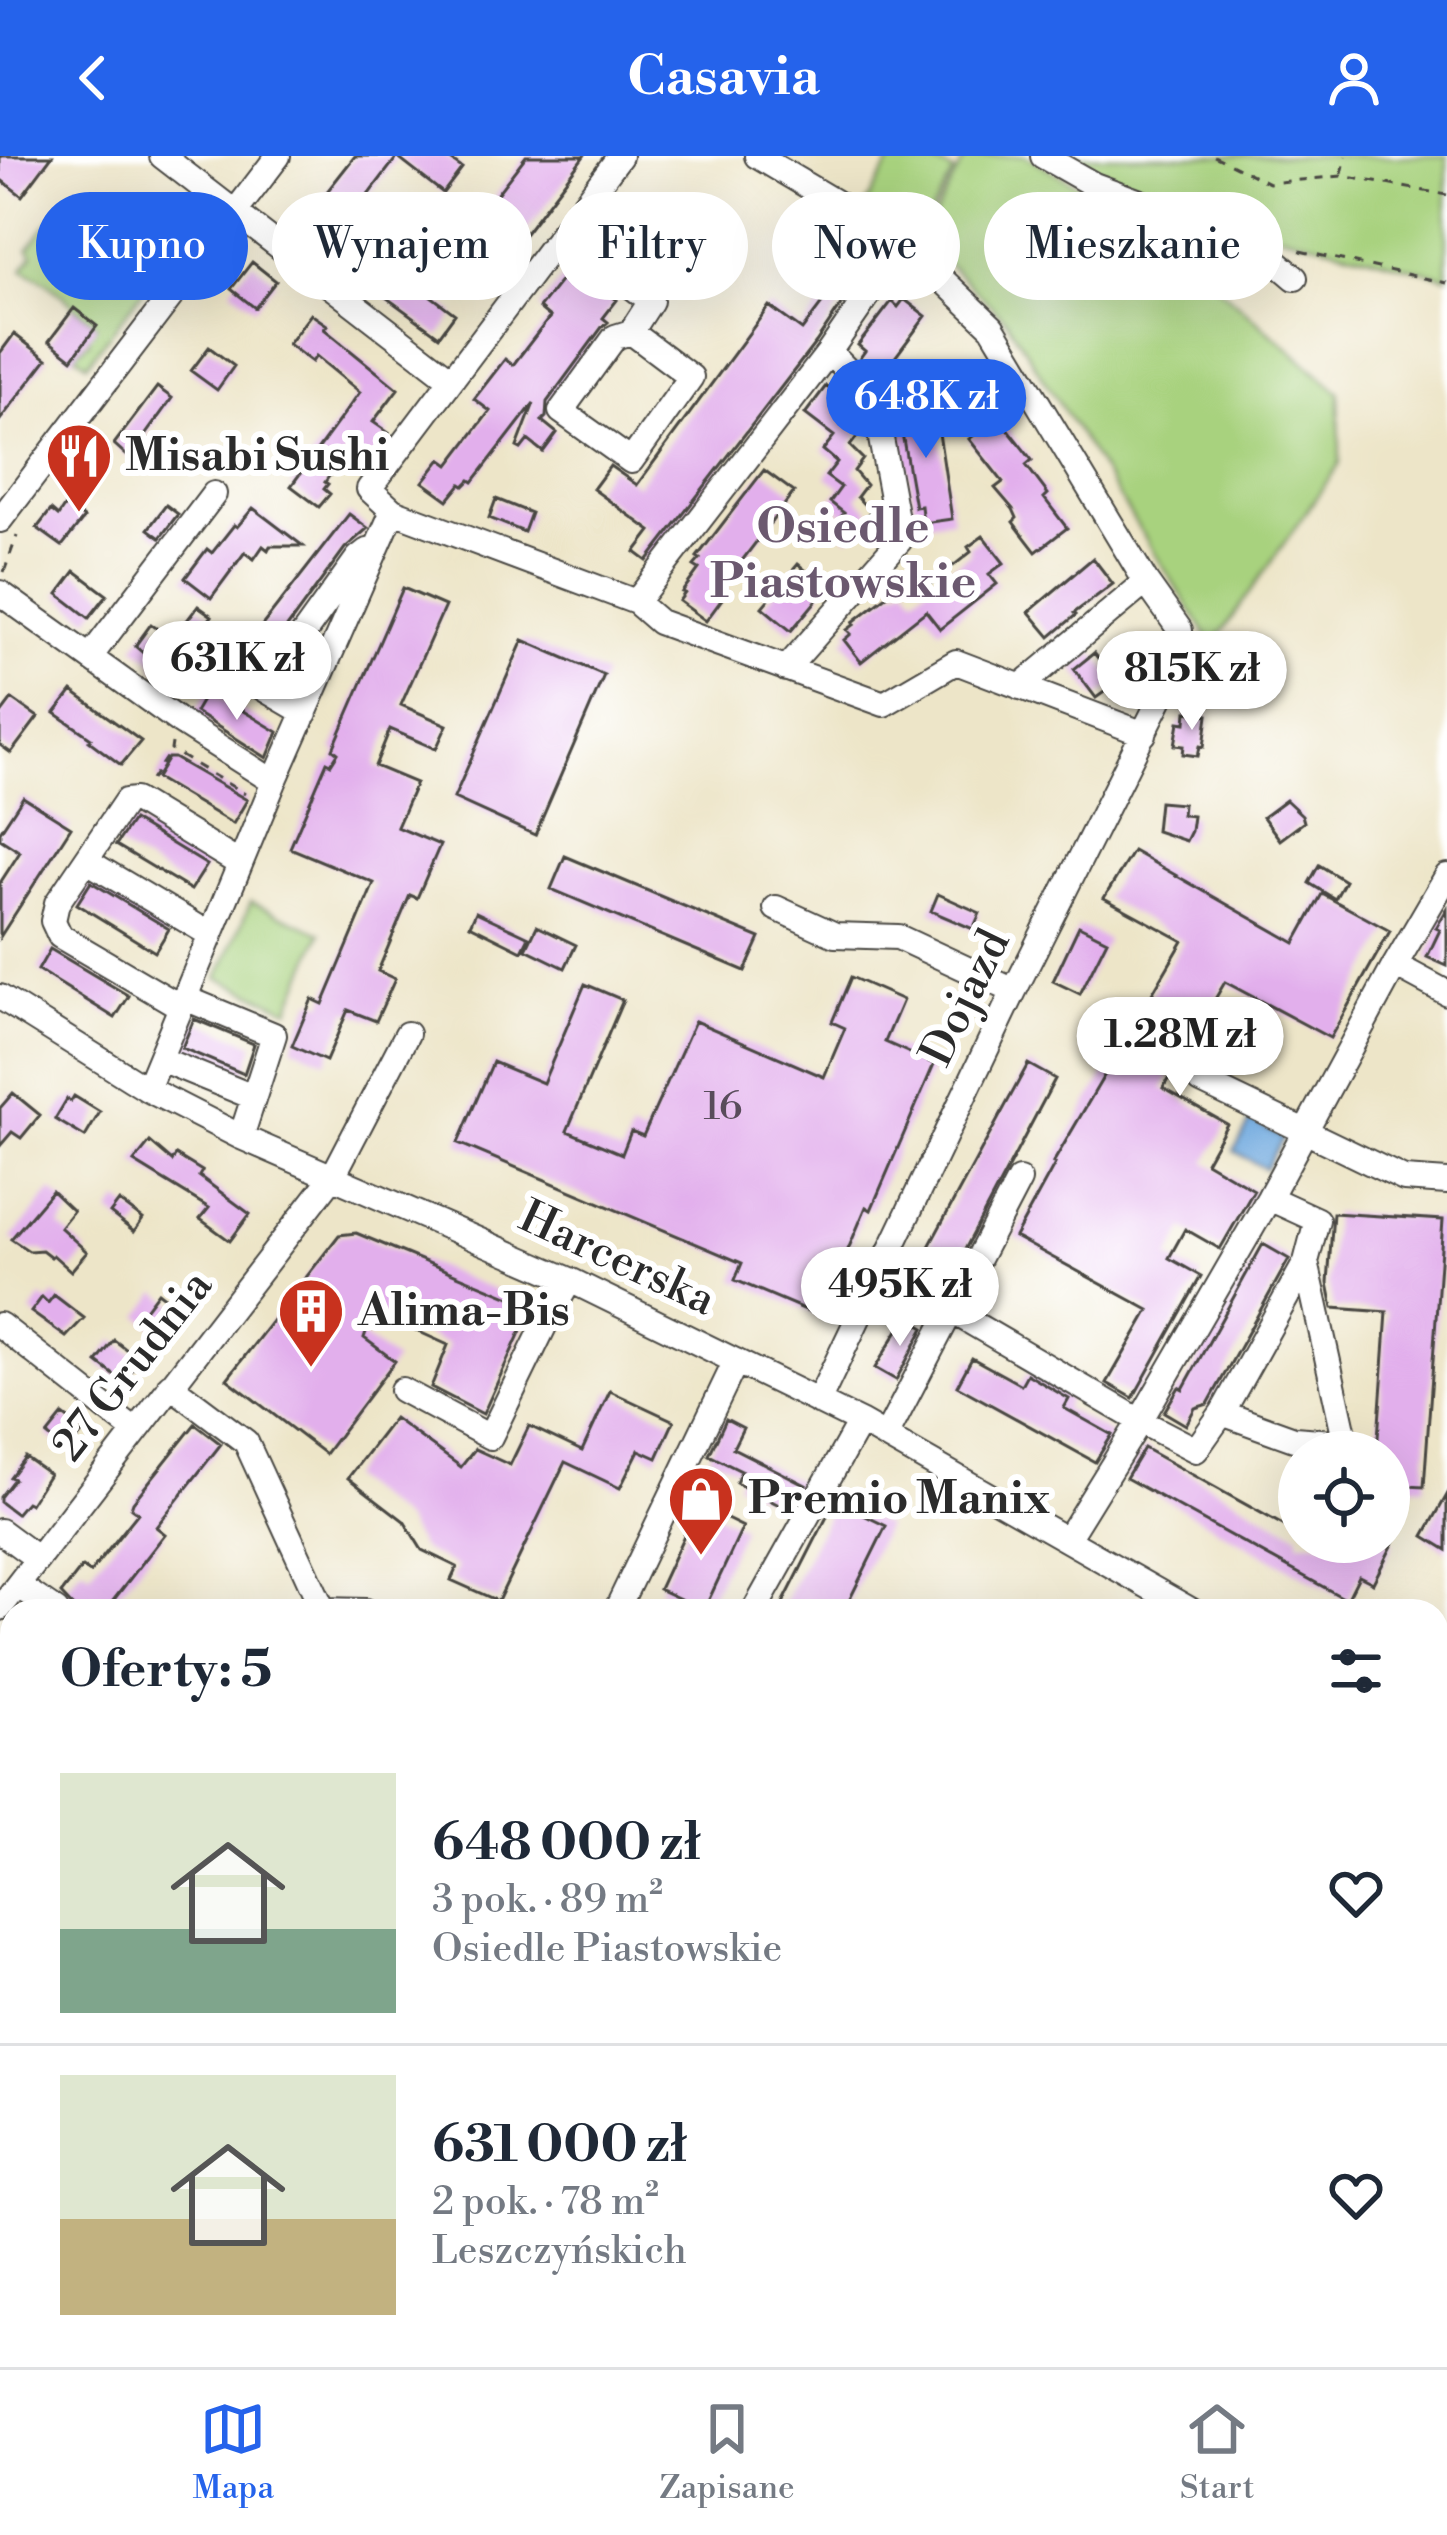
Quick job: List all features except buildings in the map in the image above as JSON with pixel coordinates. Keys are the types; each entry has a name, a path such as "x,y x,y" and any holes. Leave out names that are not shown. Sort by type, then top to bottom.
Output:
{"street":[{"path":"162,156 208,192"},
{"path":"248,194 278,156"},
{"path":"594,192 620,156"},
{"path":"758,156 818,192"},
{"path":"1042,156 1094,185 1256,245 1295,278"},
{"path":"248,223 452,379"},
{"path":"556,243 369,489 393,511 636,602 659,622 884,704 956,662 1144,734"},
{"path":"960,296 992,327 1146,582 1020,687"},
{"path":"8,531 172,300"},
{"path":"631,332 691,376 631,461 561,411 615,337 631,332 650,300"},
{"path":"636,602 865,300"},
{"path":"786,669 900,540 873,396 829,352"},
{"path":"90,657 214,494"},
{"path":"147,1089 393,511"},
{"path":"305,713 264,689 358,558 381,537"},
{"name":"Dojazd","path":"818,1402 1014,991 1180,660 1180,630 1146,582"},
{"path":"2,586 269,794"},
{"path":"240,864 138,802 126,801 57,904 53,921 60,936 183,1003 274,1035 241,1137"},
{"path":"87,861 211,935"},
{"path":"1067,1539 1269,1198 1447,876"},
{"path":"776,908 835,935 898,937 1014,991"},
{"path":"1394,965 1447,993"},
{"name":"Harcerska","path":"0,997 147,1089 241,1137 570,1280 860,1422 1171,1599"},
{"name":"27 Grudnia","path":"8,1599 334,1176 406,1034"},
{"path":"160,1059 254,1096"},
{"path":"1201,1082 1404,1179 1447,1182"},
{"path":"886,1436 1019,1180"},
{"path":"950,1310 1196,1450 1222,1413 1306,1262 1317,1220 1269,1198"},
{"path":"1222,1413 1294,1439 1346,1444 1306,1262"},
{"path":"402,1390 490,1437 570,1280"},
{"path":"0,1325 135,1431"},
{"path":"622,1599 736,1361"},
{"path":"170,1385 246,1442 318,1599"},
{"path":"761,1599 860,1422"},
{"path":"0,1531 38,1559"},
{"path":"18,1585 38,1599"}],"path":[{"path":"1214,156 1269,183 1342,176 1447,195"},
{"path":"1342,176 1346,156"},
{"path":"1303,251 1447,283"},
{"path":"6,561 8,531"},
{"path":"2,586 8,531"},
{"path":"138,802 172,750 172,742"},
{"path":"172,750 269,794"}],"green space":[{"path":"894,156 918,156 954,172 943,192 873,192"},
{"path":"966,156 1026,156 1093,192 984,192 984,299 960,276 960,192 947,192"},
{"path":"1064,156 1447,156 1447,277 1283,235 1283,192 1137,192 1103,181"},
{"path":"36,238 36,276 23,269 33,255 28,248"},
{"path":"67,300 136,300 87,364 75,354 90,341 96,325"},
{"path":"985,300 1233,300 1339,392 1340,463 1213,645 1007,321"},
{"path":"251,902 321,933 289,1009 218,978"}],"water":[{"path":"1251,1120 1283,1138 1265,1169 1234,1151"}],"place":[{"name":"Misabi Sushi","path":"79,515"},
{"name":"Alima-Bis","path":"311,1370"},
{"name":"Premio Manix","path":"701,1558"}],"district":[{"name":"Osiedle Piastowskie","path":"843,556"}]}
